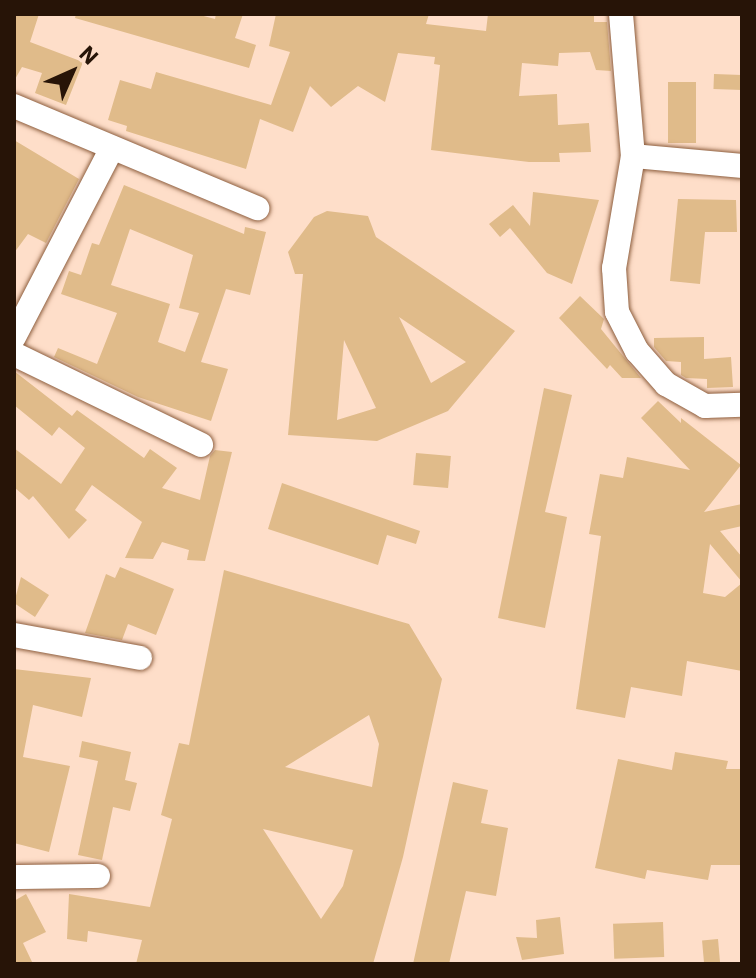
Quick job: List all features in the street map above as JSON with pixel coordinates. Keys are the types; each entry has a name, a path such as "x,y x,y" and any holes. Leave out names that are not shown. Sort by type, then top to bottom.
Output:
{"street":[{"path":"621,14 633,156 614,268 617,312 637,351 666,384 705,406 742,405"},
{"path":"14,106 257,208"},
{"path":"14,337 112,148"},
{"path":"633,156 742,166"},
{"path":"14,354 201,445"},
{"path":"14,635 140,658"},
{"path":"14,877 98,876"}],"building":[{"path":"14,14 39,14 30,42 83,62 66,105 35,93 42,73 22,67 14,81"},
{"path":"76,14 196,14 215,19 216,14 243,14 235,38 256,45 249,68 75,18"},
{"path":"276,14 429,14 426,24 486,31 488,14 594,14 594,22 607,22 611,71 596,70 590,52 559,53 558,66 522,63 519,96 557,94 558,125 589,123 591,152 559,153 560,162 529,162 431,150 440,65 434,64 435,57 398,53 385,102 358,86 331,107 310,86 293,132 260,119 246,169 126,131 127,126 108,120 120,80 151,89 156,72 271,105 290,52 269,46"},
{"path":"714,74 742,75 741,90 713,89"},
{"path":"668,82 696,82 696,143 668,143"},
{"path":"14,140 79,179 46,243 28,234 14,253"},
{"path":"124,185 244,234 245,227 266,232 250,295 226,289 201,362 228,369 211,421 138,397 54,357 58,348 97,364 117,313 61,294 69,271 81,275 92,243 99,245","holes":["130,229 193,255 179,308 199,313 185,352 158,342 170,304 111,285"]},
{"path":"533,192 599,200 572,284 547,273 510,228 500,237 489,224 513,205 530,226"},
{"path":"678,199 736,200 737,232 705,232 700,284 670,281"},
{"path":"327,211 368,216 376,237 515,331 448,411 377,441 288,435 303,274 295,274 288,252 314,217","holes":["399,317 466,362 431,383","344,340 376,408 337,420"]},
{"path":"580,296 604,319 601,329 641,378 622,378 610,365 607,369 559,318"},
{"path":"704,337 704,359 731,357 733,387 707,388 707,379 686,378 681,375 681,362 666,361 654,347 654,338"},
{"path":"14,371 72,416 77,410 144,458 150,449 177,468 162,488 200,500 210,456 215,450 232,452 205,561 187,560 189,550 162,542 153,559 125,558 142,522 92,485 75,510 87,520 69,539 33,496 29,500 14,487 14,448 61,484 85,448 59,427 52,436 14,405"},
{"path":"544,388 572,395 545,512 567,517 545,628 498,618"},
{"path":"658,401 681,423 681,418 741,465 704,512 742,504 742,526 720,531 742,557 742,582 710,544 703,593 725,597 742,583 742,671 687,661 682,696 631,687 625,718 576,709 601,536 589,534 600,474 623,478 627,457 690,470 641,418"},
{"path":"416,453 451,456 448,488 413,485"},
{"path":"282,483 420,531 416,544 387,535 378,565 268,529"},
{"path":"120,567 174,589 156,635 128,624 122,640 85,633 106,574 115,578"},
{"path":"224,570 409,624 442,679 403,857 373,964 136,964 142,940 88,931 87,942 67,939 69,894 150,907 172,819 161,815 179,743 189,745","holes":["369,715 379,744 372,787 285,767","263,829 353,850 343,886 321,919"]},
{"path":"21,577 49,595 35,617 14,603"},
{"path":"14,669 91,678 82,717 33,705 23,757 70,766 49,852 14,843"},
{"path":"82,741 131,752 125,780 137,783 130,811 113,807 102,860 78,855 98,761 79,757"},
{"path":"675,752 728,761 726,769 742,769 742,865 711,865 708,880 647,870 645,879 595,868 618,759 672,770"},
{"path":"453,782 488,790 481,823 508,828 496,896 466,891 449,964 413,964"},
{"path":"26,894 46,932 23,943 33,964 14,964 14,901"},
{"path":"560,917 564,954 522,960 516,937 537,938 536,920"},
{"path":"663,922 664,957 614,959 613,924"},
{"path":"718,939 720,964 704,964 702,940"}]}
